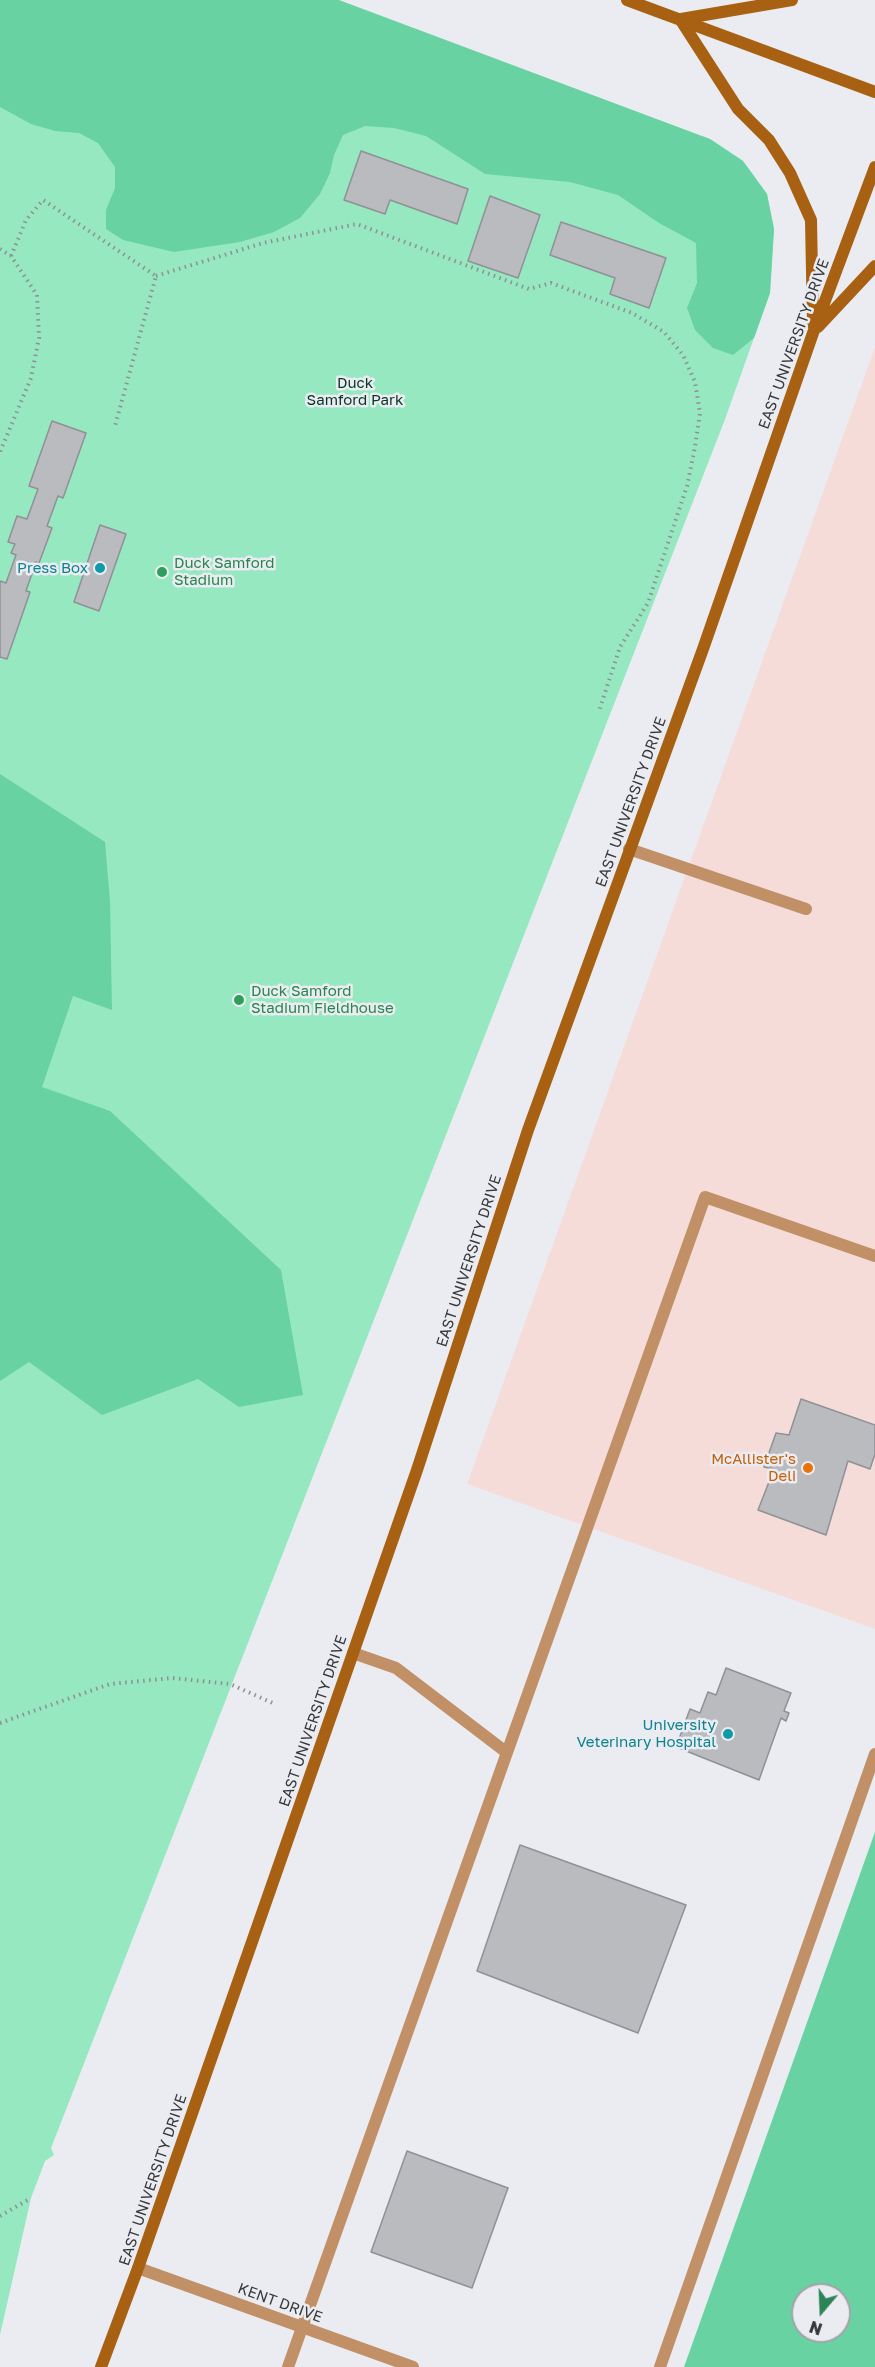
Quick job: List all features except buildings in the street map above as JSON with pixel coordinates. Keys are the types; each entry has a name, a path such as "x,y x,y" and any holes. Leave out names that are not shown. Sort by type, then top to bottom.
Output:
{"main road":[{"path":"627,0 875,92"},
{"path":"680,19 792,0"},
{"path":"680,19 738,109 769,140 790,173 811,220 813,333"},
{"name":"EAST UNIVERSITY DRIVE","path":"102,2367 417,1470 528,1130 706,639 813,333 875,167"},
{"path":"813,333 875,266"}],"street":[{"path":"629,849 806,909"},
{"path":"288,2367 705,1197 875,1256"},
{"path":"352,1653 396,1668 506,1752"},
{"path":"660,2367 875,1754"},
{"name":"KENT DRIVE","path":"138,2268 413,2367"}],"path":[{"path":"11,256 26,220 43,200 156,276"},
{"path":"156,276 263,243 357,224 529,289 550,284 561,287 632,313 664,332 683,355 695,382 700,413 695,447 687,486 648,603 620,647 599,711"},
{"path":"0,249 11,256 38,295 39,338 31,378 0,452"},
{"path":"115,426 156,276"},
{"path":"0,1723 110,1684 172,1678 230,1684 275,1704"},
{"path":"0,2217 31,2198"}],"shaded area":[{"path":"875,347 875,1629 467,1484"}],"green space":[{"name":"Duck Samford Park","path":"0,0 310,0 710,139 743,161 767,194 774,229 770,293 724,422 51,2148 54,2155 45,2161 31,2198 0,2335"},
{"path":"0,0 339,0 710,139 743,161 767,194 774,229 770,293 754,338 733,355 713,348 695,330 687,308 697,283 696,243 659,223 618,195 570,182 485,174 426,136 394,128 365,126 343,135 320,194 300,218 274,232 240,242 174,252 123,240 106,229 106,210 115,188 115,167 98,143 79,133 55,131 31,124 0,107"},
{"path":"0,774 105,842 110,902 112,1010 73,996 42,1087 110,1111 281,1270 303,1395 239,1407 198,1379 102,1415 29,1362 0,1381"},
{"path":"875,1832 875,2367 684,2367"}],"place":[{"name":"Press Box","path":"100,568"},
{"name":"Duck Samford Stadium","path":"162,572"},
{"name":"Duck Samford Stadium Fieldhouse","path":"239,1000"},
{"name":"McAllister's Deli","path":"808,1468"},
{"name":"University Veterinary Hospital","path":"728,1734"}]}
